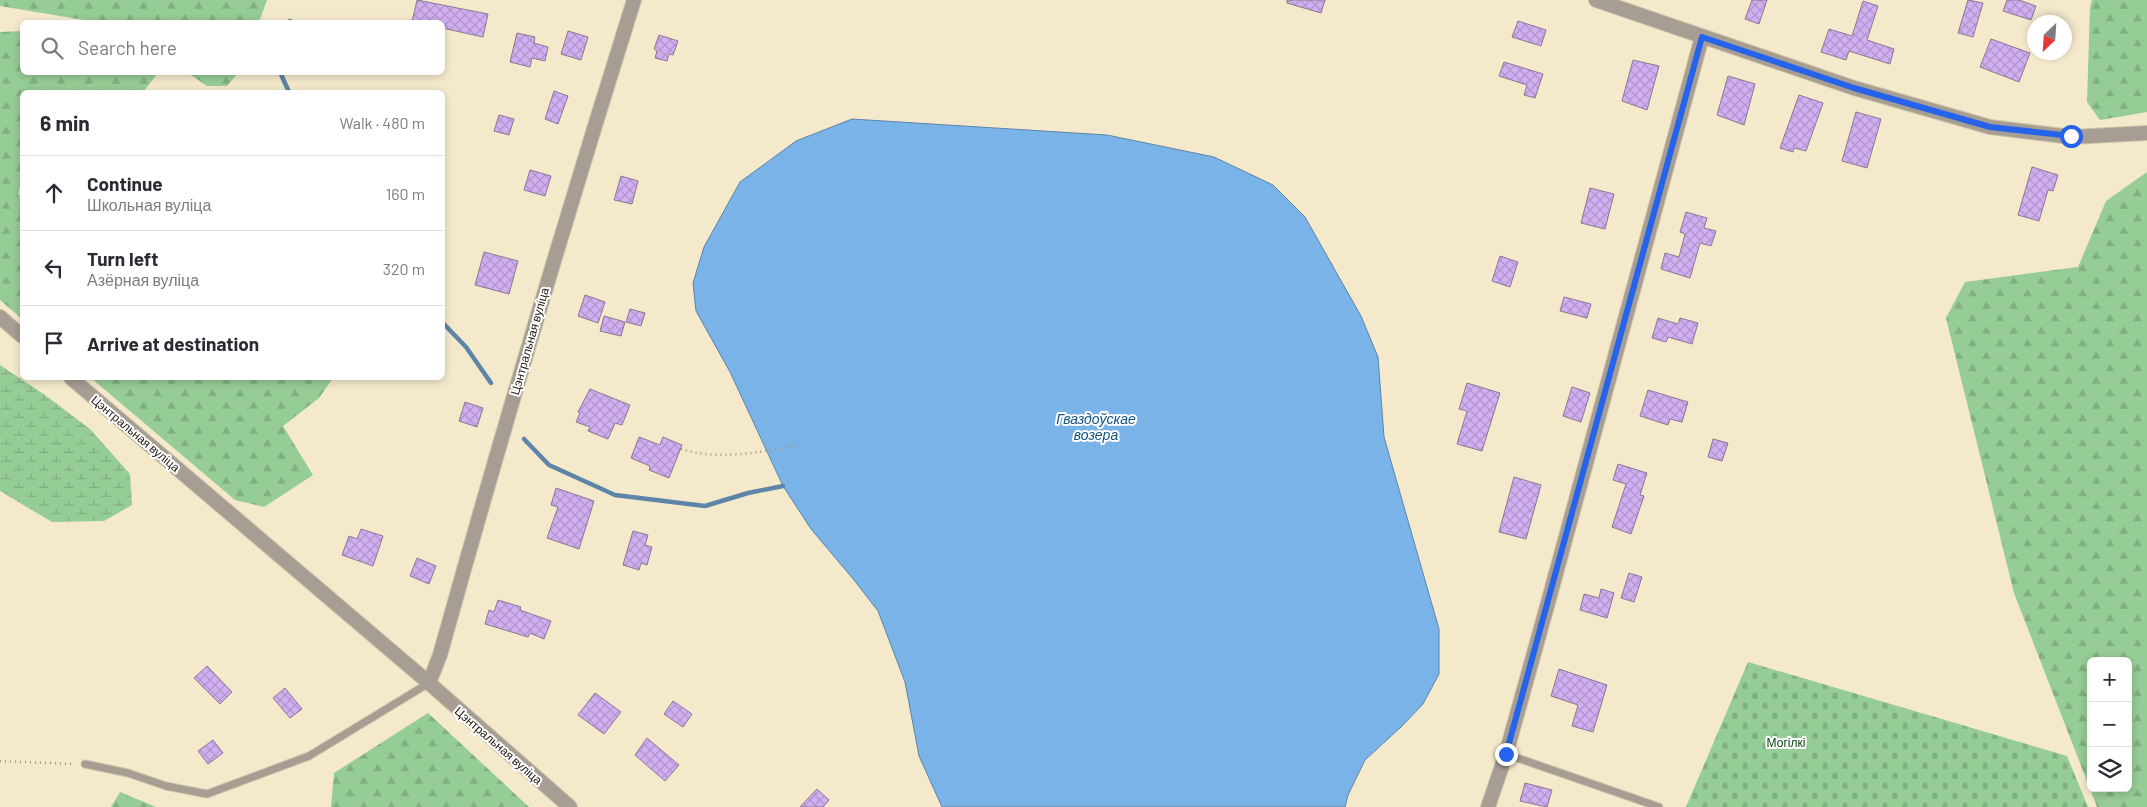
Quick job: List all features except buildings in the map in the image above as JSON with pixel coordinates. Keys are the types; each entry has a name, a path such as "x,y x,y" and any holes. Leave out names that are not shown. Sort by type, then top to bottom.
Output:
{"street":[{"name":"Цэнтральная вуліца","path":"429,683 440,655 565,220 634,0"},
{"path":"1596,0 1854,88 1990,127 2071,136 2147,133"},
{"path":"1488,807 1506,754 1702,37"},
{"path":"0,317 20,334"},
{"name":"Цэнтральная вуліца","path":"73,380 429,683 570,807"}],"lane":[{"path":"85,764 128,773 166,786 208,794 309,756 429,683"},
{"path":"1506,754 1659,807"}],"path":[{"path":"681,449 696,454 760,453 800,444"},
{"path":"0,761 85,764"}],"green space":[{"path":"0,0 267,0 260,20 84,20 0,6"},
{"path":"2092,0 2147,0 2147,112 2100,120 2087,102 2090,8"},
{"path":"20,31 20,75 156,75 145,90 20,90 20,187 18,194 20,196 20,317 0,300 0,32"},
{"path":"191,75 236,75 227,86 207,86"},
{"path":"2147,172 2147,807 2097,807 2091,792 2132,792 2132,657 2087,657 2087,781 2014,593 1946,318 1965,282 2078,267 2106,201"},
{"path":"0,365 45,395 90,429 130,474 132,505 104,521 52,522 0,491"},
{"path":"93,380 332,380 319,398 283,426 313,475 264,507 235,500"},
{"name":"Могілкі","path":"1748,662 2067,756 2088,807 1686,807"},
{"path":"428,713 529,807 331,807 334,773"},
{"path":"120,792 156,807 111,807"}],"water":[{"name":"Гваздоўскае возера","path":"852,119 1107,135 1214,157 1273,185 1305,217 1361,316 1378,357 1384,437 1439,629 1439,674 1423,704 1365,760 1348,795 1345,807 942,807 919,756 905,682 878,611 811,529 783,486 730,372 696,311 693,283 704,247 740,182 796,141"}],"waterway":[{"path":"281,75 288,90"},
{"path":"445,325 466,347 491,383"},
{"path":"524,439 549,465 615,495 705,506 748,493 783,486"}],"route":[{"path":"1506,754 1702,37 1854,88 1990,127 2071,136"}]}
